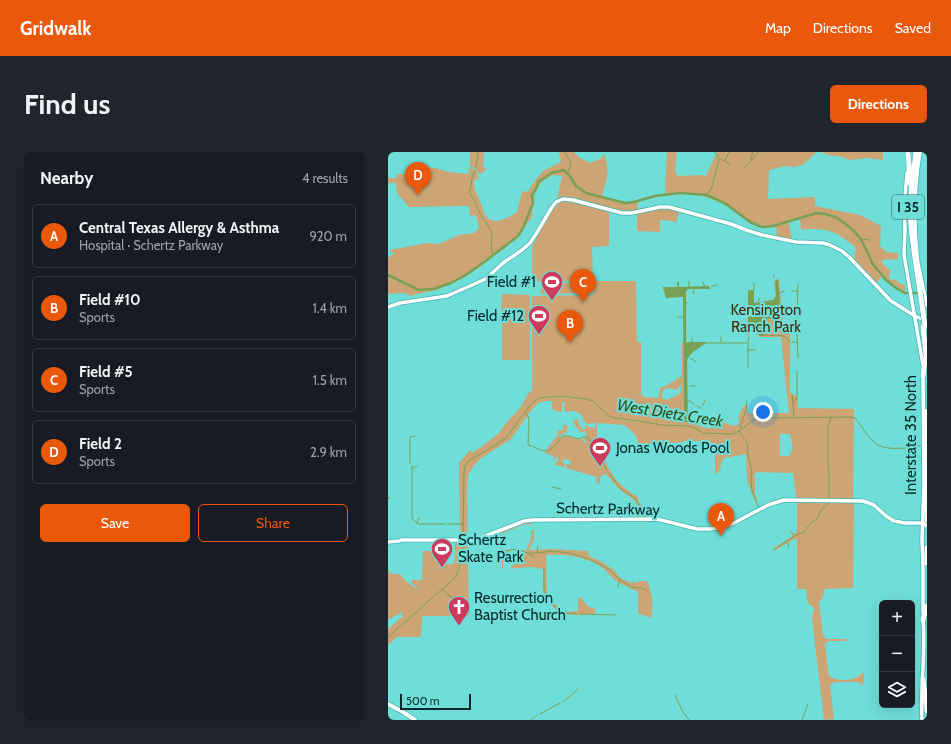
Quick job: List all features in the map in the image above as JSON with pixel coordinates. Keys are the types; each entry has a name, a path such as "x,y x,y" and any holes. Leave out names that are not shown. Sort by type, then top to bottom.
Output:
{"highway":[{"name":"I 35","path":"912,153 909,164 908,218 915,261"},
{"name":"I 35","path":"912,153 912,188 910,211 915,261 925,324 927,364"},
{"path":"910,211 917,170"},
{"path":"923,376 926,341"},
{"path":"923,524 927,481 927,411"},
{"path":"924,446 927,481"},
{"path":"927,548 927,563"},
{"path":"924,620 927,606"},
{"path":"922,679 927,711"}],"main road":[{"path":"920,152 915,189 914,220 918,263 927,304"},
{"name":"Interstate 35 North","path":"912,153 904,208 904,255 922,360 923,376 924,661 921,703 923,720"},
{"path":"388,307 400,303 447,296 481,282 530,243 552,206 558,201 566,199 576,200 622,213 657,207 669,207 731,224 758,234 796,242 830,244 846,254 891,301 925,324"},
{"path":"908,312 912,312 913,308"},
{"path":"917,329 919,323 925,324"},
{"name":"Schertz Parkway","path":"388,542 419,540 475,541 519,524 532,522 652,521 664,522 696,530 714,530 734,525 773,505 789,502 863,503 875,508 893,522 901,524 923,524"},
{"path":"388,704 415,720"}],"green space":[{"path":"470,152 484,152 483,167 486,168 483,172 479,174 475,168 470,166"},
{"path":"559,152 574,152 580,158 590,163 600,159 604,154 607,171 602,197 611,200 638,202 637,210 615,210 572,198 557,200 562,176 553,175 542,181 534,195 532,217 521,232 504,249 480,267 463,278 437,290 412,296 403,293 388,294 388,258 394,254 394,252 391,253 390,250 427,243 439,244 459,235 474,233 479,228 476,215 470,216 469,206 409,207 397,193 396,183 388,183 388,178 397,178 397,174 419,174 428,168 469,174 469,167 478,174 479,178 474,181 474,186 486,216 489,219 497,221 506,219 517,212 522,192 529,191 531,186 543,171 561,162"},
{"path":"667,152 677,152 675,172 678,176 706,176 717,152 817,152 804,164 795,167 785,166 769,170 768,199 815,197 815,206 860,215 881,226 880,246 886,252 898,253 898,259 882,260 883,263 885,267 890,269 889,279 896,280 905,285 905,292 883,276 876,283 854,259 856,248 837,234 817,229 801,230 800,217 788,220 792,240 777,236 776,225 767,227 742,218 734,209 698,194 679,192 666,194"},
{"path":"821,152 883,152 883,160 868,158 849,160"},
{"path":"563,201 574,201 609,212 609,246 592,247 593,281 532,282 532,247 551,210"},
{"path":"666,207 679,212 676,223 672,221 660,220 660,232 637,231 637,213"},
{"name":"Kensington Ranch Park","path":"779,279 783,325 790,325 790,392 798,398 798,408 854,409 853,499 796,498 793,473 756,472 754,478 761,480 755,479 755,495 758,500 755,501 747,480 746,454 724,458 721,463 720,470 715,474 715,446 699,441 684,441 664,446 659,452 653,444 638,444 635,435 624,425 597,423 597,443 602,452 607,449 602,453 610,470 620,484 638,497 638,502 648,510 653,518 638,518 638,505 632,498 620,490 606,474 602,475 600,478 600,484 596,482 597,477 566,468 566,464 572,465 569,460 564,459 562,463 564,463 565,466 563,467 555,465 558,457 556,457 556,460 554,459 552,463 554,456 545,453 558,435 559,430 563,430 563,425 568,425 566,433 564,432 563,435 560,435 560,437 584,440 583,442 588,443 583,438 587,437 585,431 581,433 573,421 578,419 578,423 582,429 586,429 585,425 595,428 596,425 594,423 587,424 583,420 583,417 577,412 565,412 565,402 562,402 562,411 559,412 552,408 553,401 538,403 511,439 480,459 468,475 469,616 422,616 421,637 397,637 388,645 388,629 402,617 402,612 388,620 388,571 392,574 400,574 406,582 407,581 412,586 417,588 418,587 412,584 411,580 422,580 423,551 441,551 441,562 443,562 443,564 453,564 455,558 455,543 457,543 460,539 459,463 471,449 471,453 499,433 521,407 532,390 532,296 593,295 593,281 636,281 637,342 641,342 641,394 643,397 658,398 661,387 664,387 682,376 683,342 684,422 691,422 705,428 715,428 713,415 716,417 719,412 717,418 730,425 738,425 738,417 743,407 747,403 747,413 789,413 781,337 760,337 754,331 750,330 749,335 747,335 748,290 754,290 754,303 773,300 776,296 774,281","holes":["681,385 681,391 679,394 667,400 662,398 662,392 665,389 669,388 676,390","780,434 790,434 793,448 789,456 780,456"]},
{"path":"541,283 591,283 591,293 541,294"},
{"path":"502,294 530,295 530,360 502,360"},
{"path":"797,503 854,503 853,588 825,589 823,597 819,602 823,635 826,639 846,639 847,641 829,641 826,643 825,646 829,676 838,680 849,680 856,678 864,672 864,678 863,685 857,682 835,682 830,685 834,719 824,720 812,618 814,608 808,603 806,589 797,589 797,539 794,539 788,543 789,547 787,543 774,551 774,548 793,536 790,531 794,535 797,531"},
{"path":"527,523 531,523 531,528 530,524 523,525 503,533 503,550 517,549 525,552 531,539 531,530 534,529 534,541 529,550 553,549 588,551 589,556 602,562 615,571 620,578 631,583 647,581 652,599 651,618 638,614 638,592 616,581 600,566 581,558 567,555 546,555 547,595 560,609 568,612 578,611 578,597 582,599 589,607 595,608 595,614 576,615 559,612 544,598 543,568 537,569 536,567 511,569 511,567 521,560 525,553 522,551 503,551 502,570 502,532"}],"shaded area":[{"path":"778,279 781,313 767,319 763,327 764,336 760,336 748,328 748,290 754,290 754,303 773,300 776,296 775,281"},
{"path":"677,282 679,282 679,287 709,286 710,289 688,289 686,291 686,342 707,342 693,352 687,360 688,422 684,422 683,297 666,298 663,288 677,287"}],"waterway":[{"path":"476,168 478,152"},
{"path":"565,152 571,164 567,173"},
{"path":"714,152 718,155 718,158"},
{"path":"725,160 729,152"},
{"path":"751,159 753,152"},
{"path":"743,168 759,152"},
{"path":"705,195 711,190 719,159 730,164"},
{"path":"470,192 475,170"},
{"path":"388,275 419,290 433,289 451,283 464,276 518,236 533,204 532,195 538,182 551,173 564,170 576,186 586,193 625,203 655,196 680,193 707,195 726,204 750,222 762,227 773,226 817,213 835,217 853,230 860,238 872,263 886,280 905,293 927,293"},
{"path":"470,193 491,231 491,247"},
{"path":"860,240 869,240"},
{"path":"491,248 493,256"},
{"path":"689,281 689,287"},
{"path":"703,282 705,287"},
{"path":"754,283 754,290"},
{"path":"797,318 798,284"},
{"path":"712,286 717,285"},
{"path":"693,294 694,289"},
{"path":"779,293 784,291"},
{"path":"792,291 797,291"},
{"path":"758,302 760,298"},
{"path":"678,317 683,317"},
{"path":"749,334 750,329"},
{"path":"797,334 798,358"},
{"path":"763,335 784,336 790,342"},
{"path":"721,337 721,342"},
{"path":"705,343 748,343 749,337"},
{"path":"692,338 692,343"},
{"path":"792,342 797,342"},
{"path":"748,343 748,367"},
{"path":"748,350 755,350"},
{"path":"691,359 696,362"},
{"path":"793,403 797,398 797,371"},
{"path":"690,386 695,386"},
{"path":"792,395 794,416"},
{"name":"West Dietz Creek","path":"463,538 465,465 470,460 506,438 531,404 539,398 561,396 587,399 593,401 609,416 615,418 662,425 693,427 704,433 733,434 755,419 851,417 855,418 871,439 882,447 900,448 922,445"},
{"path":"703,405 705,400"},
{"path":"687,401 694,404"},
{"path":"742,429 740,426 746,411 747,401"},
{"path":"697,406 701,408"},
{"path":"525,414 528,416 529,420 528,445 531,446"},
{"path":"688,414 693,414"},
{"path":"829,499 828,427 831,418"},
{"name":"West Dietz Creek","path":"739,431 743,437"},
{"path":"410,463 410,437 415,436"},
{"path":"532,446 548,451 555,446 562,436 579,439 587,437 599,452 607,470"},
{"path":"743,438 747,442 752,472 752,491 756,501"},
{"path":"412,466 412,518 419,524 445,524"},
{"path":"412,469 417,466"},
{"path":"609,473 621,489 636,499 641,510"},
{"path":"552,487 561,489"},
{"path":"756,502 759,508"},
{"path":"774,550 794,536 804,532 813,521 817,519 825,506"},
{"path":"417,523 419,518"},
{"path":"448,524 463,524"},
{"path":"790,531 794,535"},
{"name":"West Dietz Creek","path":"388,637 456,577 462,559 463,541"},
{"path":"787,542 789,547"},
{"path":"537,551 538,546"},
{"path":"510,550 518,549"},
{"path":"520,550 527,553 561,552 588,559"},
{"path":"504,551 509,551"},
{"name":"West Dietz Creek","path":"463,555 467,552"},
{"path":"529,554 534,557"},
{"path":"589,559 610,570 619,579 631,587"},
{"path":"544,568 544,589 546,598 557,609 565,613 577,614"},
{"path":"618,587 620,580"},
{"path":"632,587 643,589 649,594"},
{"path":"443,589 448,595 468,606"},
{"path":"580,614 616,615"},
{"path":"563,702 578,689"},
{"path":"675,695 683,712 689,720"},
{"path":"540,714 560,703"},
{"path":"802,720 808,704"},
{"path":"531,720 537,715"}],"place":[{"name":"Field 2","path":"418,195"},
{"name":"Field #1","path":"552,302"},
{"name":"Field #5","path":"583,302"},
{"name":"Field #12","path":"539,336"},
{"name":"Field #10","path":"570,343"},
{"name":"Jonas Woods Pool","path":"600,468"},
{"name":"Central Texas Allergy & Asthma","path":"721,536"},
{"name":"Schertz Skate Park","path":"442,568"},
{"name":"Resurrection Baptist Church","path":"459,626"}]}
